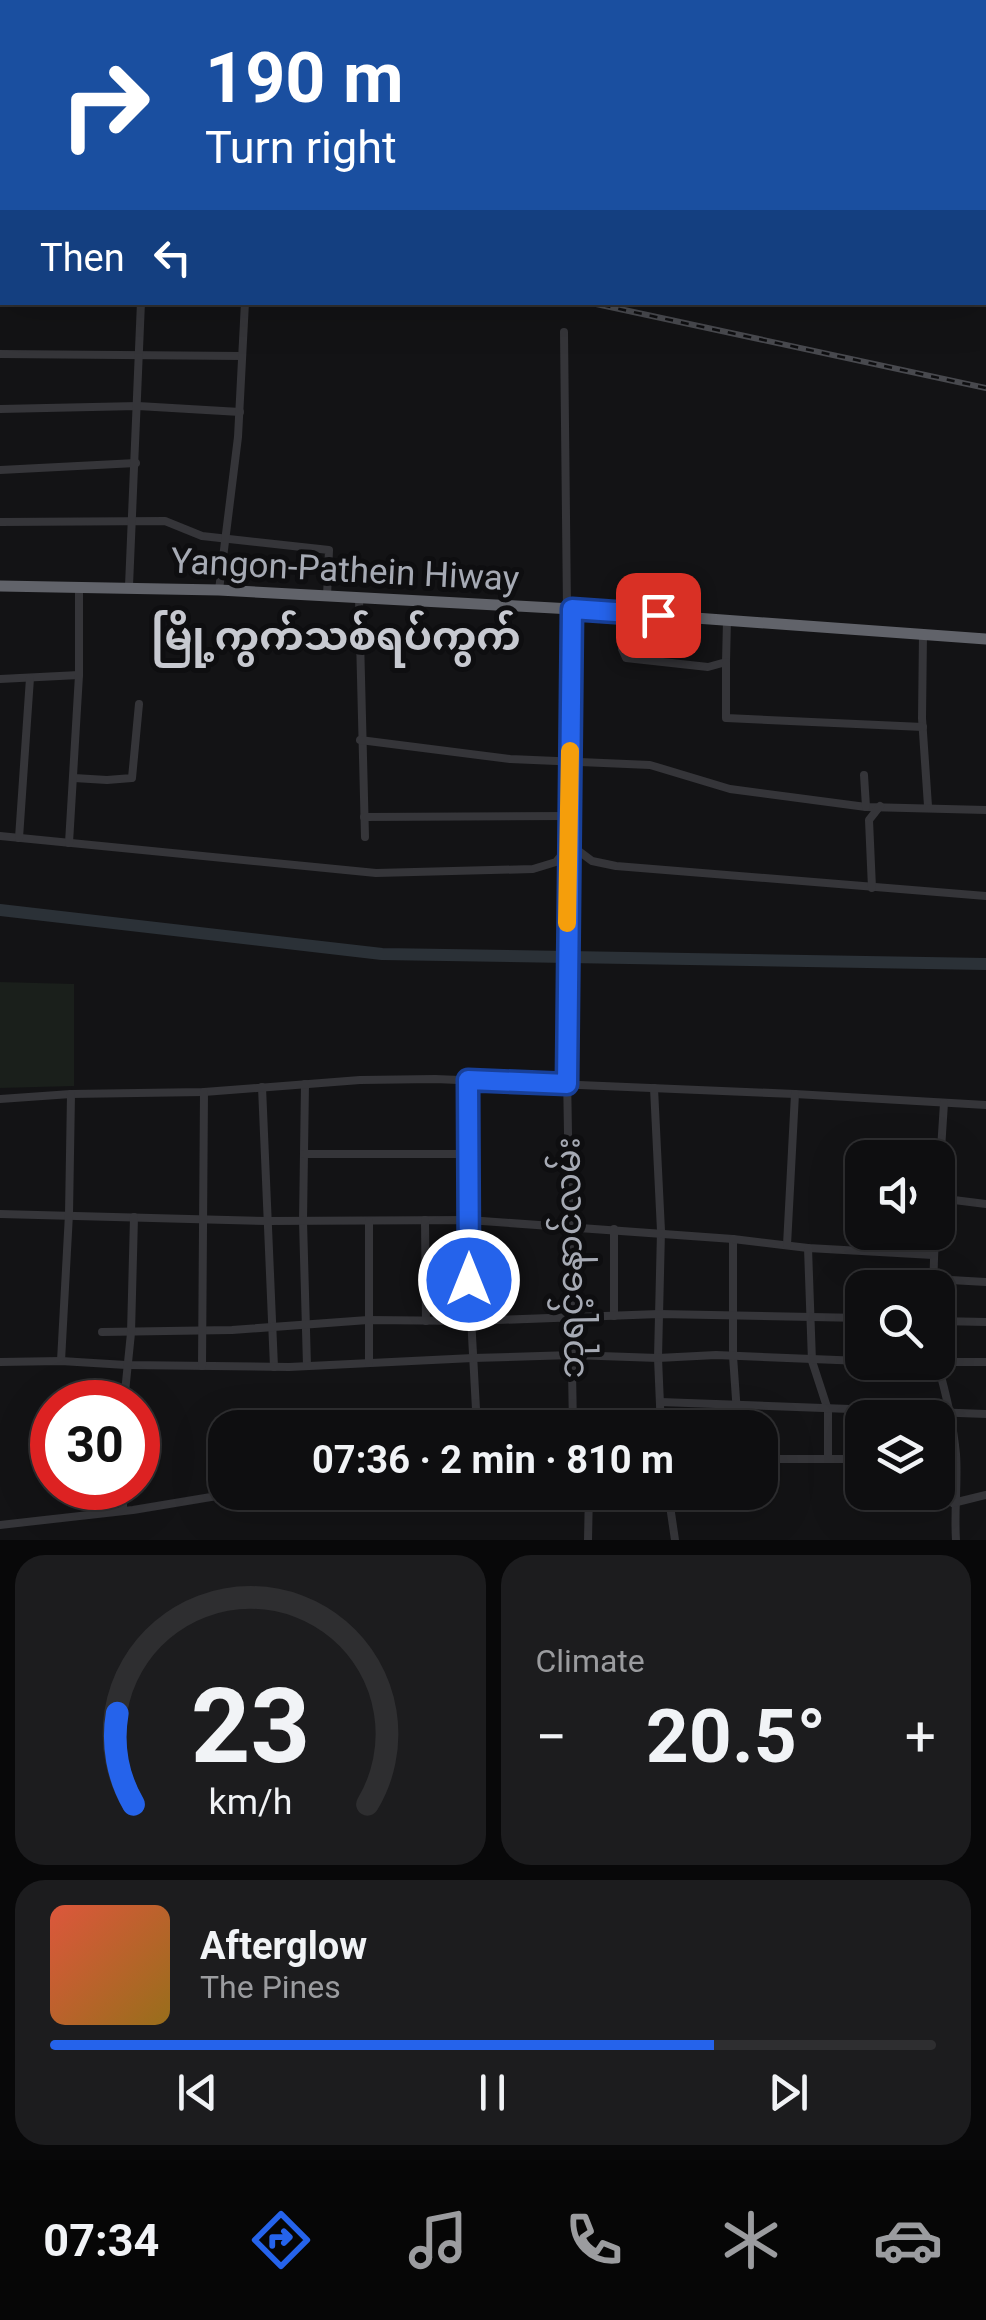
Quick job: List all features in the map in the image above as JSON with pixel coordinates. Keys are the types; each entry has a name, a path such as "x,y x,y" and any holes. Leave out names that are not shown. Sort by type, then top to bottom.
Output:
{"highway":[{"name":"Yangon-Pathein Hiway","path":"0,586 219,590 986,638"}],"street":[{"path":"129,586 141,305"},
{"path":"219,590 240,412 246,305"},
{"name":"ဘုရင့်နောင်လမ်း","path":"564,332 570,609 566,1015 573,1410"},
{"path":"0,354 242,356"},
{"path":"0,409 138,406 240,412"},
{"path":"0,470 136,464"},
{"path":"0,522 165,521 202,536 329,550 327,596"},
{"path":"69,843 79,675 79,585"},
{"path":"359,598 364,836"},
{"path":"623,613 622,650 626,658 708,668 726,662"},
{"path":"728,620 726,718 923,728"},
{"path":"923,634 928,806"},
{"path":"0,680 79,675"},
{"path":"19,838 30,678"},
{"path":"74,778 132,778 139,704"},
{"path":"360,740 510,759 650,765 730,789 866,807 986,810"},
{"path":"864,775 866,807"},
{"path":"872,888 868,820 880,806"},
{"path":"364,817 569,816"},
{"path":"0,836 376,872 532,869 556,862 568,847 592,862 616,866 986,896"},
{"path":"0,1099 204,1092 360,1080 468,1080 986,1105"},
{"path":"468,1080 468,1220 476,1410"},
{"path":"305,1084 306,1366"},
{"path":"262,1087 274,1367"},
{"path":"654,1088 662,1231 660,1410"},
{"path":"202,1366 204,1092"},
{"path":"61,1361 70,1214 71,1094"},
{"path":"787,1246 794,1094"},
{"path":"942,1140 944,1103"},
{"path":"304,1154 469,1154"},
{"path":"955,1199 986,1204"},
{"path":"0,1214 268,1221 468,1220 662,1231 808,1248 933,1256"},
{"path":"125,1380 131,1334 134,1218"},
{"path":"369,1220 369,1363"},
{"path":"425,1220 426,1321"},
{"path":"614,1229 614,1316"},
{"path":"733,1238 736,1410"},
{"path":"808,1248 812,1361 828,1410 828,1459"},
{"path":"933,1270 934,1250"},
{"path":"955,1283 986,1282"},
{"path":"102,1332 131,1334 368,1320 471,1321 659,1314 845,1318"},
{"path":"955,1321 986,1322"},
{"path":"0,1362 274,1367 572,1355 845,1362"},
{"path":"955,1362 986,1362"},
{"path":"660,1402 845,1410"},
{"path":"955,1412 986,1414"},
{"path":"955,1447 955,1474"},
{"path":"778,1459 845,1459"},
{"path":"955,1503 986,1495"},
{"path":"160,1504 208,1497"},
{"path":"0,1525 123,1510"},
{"path":"588,1510 588,1540"},
{"path":"671,1510 675,1540"},
{"path":"954,1510 956,1540"}],"shaded area":[{"path":"0,982 74,984 74,1086 0,1088"}],"waterway":[{"path":"0,910 382,954 986,964"}],"railway":[{"path":"601,305 986,388"}],"slow traffic":[{"path":"567,923 570,751"}],"district":[{"name":"မြို့ကွက်သစ်ရပ်ကွက်","path":"336,636"}],"route":[{"path":"469,1280 468,1080 567,1084 572,609 658,615"}]}
